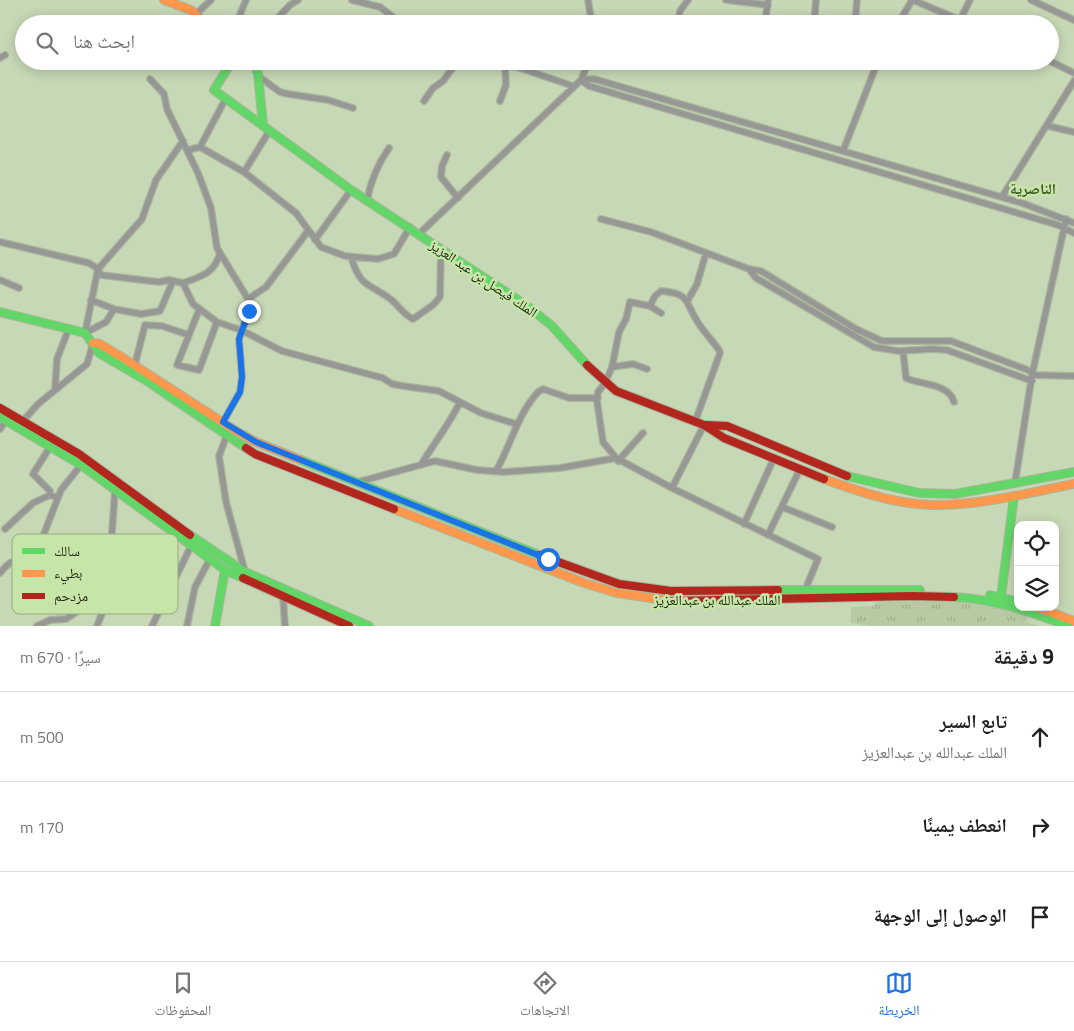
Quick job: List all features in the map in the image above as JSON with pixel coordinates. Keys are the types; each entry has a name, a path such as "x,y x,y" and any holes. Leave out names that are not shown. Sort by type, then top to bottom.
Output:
{"main road":[{"path":"167,0 196,14"},
{"path":"226,70 214,90 226,98"},
{"path":"256,70 260,113 267,128"},
{"name":"الملك فيصل بن عبد العزيز","path":"226,98 351,190 410,227 530,308 552,326 605,383 616,391 704,425 724,438 800,470 865,494 919,505 956,504 1014,496 1074,484"},
{"path":"0,312 85,333"},
{"name":"الملك عبدالله بن عبدالعزيز","path":"85,333 99,353 147,381 256,454 576,580 617,593 669,601 912,596 976,598 1027,611 1068,626"},
{"name":"الملك عبدالله بن عبدالعزيز","path":"93,343 100,344 135,364 256,442 548,559 619,584 671,591 943,590 1001,597 1014,601"},
{"path":"0,408 50,447 80,465 175,534"},
{"path":"3,419 21,424 79,454 243,575 283,597 349,626"},
{"name":"الملك فيصل بن عبد العزيز","path":"704,425 727,426 842,475 920,493 955,494 1074,472"},
{"path":"919,505 920,493"},
{"path":"1001,597 1014,496"},
{"path":"178,536 225,570 243,575 369,626"},
{"path":"215,626 225,570"},
{"path":"1047,611 1074,621"}],"street":[{"path":"196,14 210,0"},
{"path":"240,15 246,0"},
{"path":"281,15 298,0"},
{"path":"352,0 380,7 390,15"},
{"path":"588,0 590,15"},
{"path":"679,15 688,0"},
{"path":"728,0 768,2 767,15"},
{"path":"815,15 816,0"},
{"path":"856,15 857,0"},
{"path":"904,15 913,0 948,15"},
{"path":"962,15 970,0"},
{"path":"1031,0 1074,20"},
{"path":"1059,66 1074,73"},
{"path":"424,101 433,88 443,81 451,70"},
{"path":"500,101 506,85 505,70"},
{"path":"521,70 573,86"},
{"path":"420,234 581,80 585,70"},
{"path":"843,151 874,70"},
{"path":"258,76 280,92 306,98 328,100 353,108"},
{"path":"150,79 164,94 167,109 188,150 211,208 220,253 248,299 249,311 241,330 240,392 223,422"},
{"path":"581,80 594,79 843,151 1002,198 1074,223"},
{"path":"581,80 589,86 920,182 1064,228 1074,233"},
{"path":"1002,198 1048,126 1074,80"},
{"path":"200,147 226,98"},
{"path":"1048,126 1074,132"},
{"path":"244,172 267,128"},
{"path":"85,333 98,268 142,219 156,180 183,141"},
{"path":"188,150 200,147 244,172 296,213 321,247 351,257 378,260 394,254 410,227"},
{"path":"367,200 376,170 389,148"},
{"path":"447,155 442,166 441,177 458,198"},
{"path":"315,240 351,190"},
{"path":"601,219 651,232 748,269 760,271 856,329 882,341 951,342 1033,376"},
{"path":"1015,484 1033,376 1066,219"},
{"path":"248,299 266,287 308,231"},
{"path":"0,242 89,263 98,268 100,275 159,282 173,281 183,283 210,272 216,265 220,253"},
{"path":"351,257 355,270 364,283 389,298 403,314 412,319 433,305 440,297 441,249"},
{"path":"688,300 697,284 706,253"},
{"path":"748,269 756,278 864,343 874,347 903,351 947,350 1033,376 1074,376"},
{"path":"0,280 19,288"},
{"path":"91,300 114,309 141,314 160,311 173,281"},
{"path":"183,283 193,304 199,310 217,322 241,330 282,351 383,378 392,384 439,391 481,413 516,424"},
{"path":"650,306 655,296 661,291 677,293 688,300 696,320 720,353 695,422"},
{"path":"661,313 650,306 632,301 629,304 626,319 618,332 612,367 605,383 598,392 599,426 602,442 617,460 818,559 805,590"},
{"path":"85,333 106,322 114,309"},
{"path":"199,310 177,365 199,370 217,322"},
{"path":"135,364 145,325 141,314"},
{"path":"145,325 162,326 189,335"},
{"path":"55,390 57,359 69,328"},
{"path":"21,424 38,404 87,364 93,343"},
{"path":"903,351 906,378 942,389 951,395 954,402"},
{"path":"612,367 633,364 647,369"},
{"path":"496,471 505,456 516,424 534,397 543,389 569,398 598,398"},
{"path":"421,465 436,438 448,427 460,402"},
{"path":"0,429 3,419"},
{"path":"672,488 704,425"},
{"path":"356,482 421,465 446,462 478,470 496,471 560,468 617,460 642,433"},
{"path":"227,435 219,456 226,502 243,575"},
{"path":"50,447 33,474 50,491 50,495"},
{"path":"744,524 774,458"},
{"path":"44,534 58,498 80,465"},
{"path":"768,535 800,470"},
{"path":"112,534 115,490"},
{"path":"5,529 33,503 50,495 58,498"},
{"path":"782,507 832,527"},
{"path":"178,573 191,546"},
{"path":"187,626 195,587 210,559"},
{"path":"0,573 8,563 12,562"},
{"path":"283,597 286,626"},
{"path":"37,626 50,620 66,619 74,614"},
{"path":"97,626 102,614"},
{"path":"152,626 158,614"}],"green space":[{"path":"947,601 1008,611 1028,617 1026,622 1039,626 870,626 851,623 851,607 874,606 876,602"}],"traffic: fast":[{"path":"226,70 214,90 351,190 530,308 552,326 587,365"},
{"path":"256,70 263,125"},
{"path":"0,312 85,333 99,353 147,381 246,448"},
{"path":"0,417 81,465 176,534"},
{"path":"301,460 539,555"},
{"path":"847,476 919,493 955,494 1074,472"},
{"path":"1001,597 1014,496"},
{"path":"190,535 245,572 369,626"},
{"path":"178,536 225,570 243,578"},
{"path":"215,626 225,570"},
{"path":"778,590 920,590"},
{"path":"990,595 1014,601"},
{"path":"954,597 998,603 1068,626"}],"traffic: slow":[{"path":"164,0 191,10 196,15"},
{"path":"93,343 100,344 120,356 236,431 256,442 301,460"},
{"path":"824,479 890,499 931,505 985,501 1074,484"},
{"path":"394,509 584,583 617,593 672,601"},
{"path":"1047,611 1074,621"}],"traffic: jam":[{"path":"587,365 616,391 704,425 724,438 824,479"},
{"path":"0,408 79,454 190,535"},
{"path":"705,425 727,426 847,476"},
{"path":"246,448 255,454 394,509"},
{"path":"539,555 619,584 671,591 778,590"},
{"path":"243,578 349,626"},
{"path":"672,601 912,596 954,597"}],"district":[{"name":"الناصرية","path":"1033,188"}],"route":[{"path":"249,311 239,339 242,377 240,392 223,422 256,442 548,559"}]}
